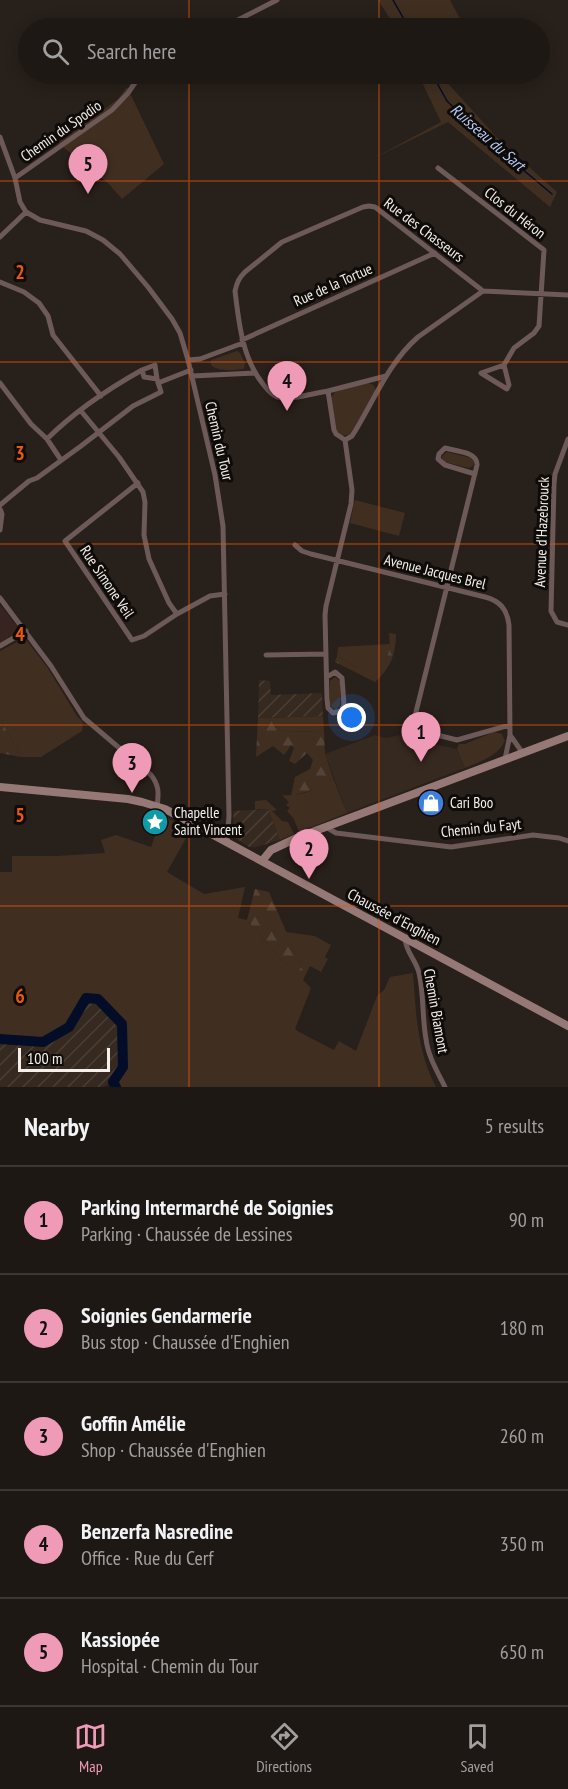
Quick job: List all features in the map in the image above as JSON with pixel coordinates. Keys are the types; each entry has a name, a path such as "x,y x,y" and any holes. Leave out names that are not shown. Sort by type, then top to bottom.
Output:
{"main road":[{"path":"262,861 271,850 326,827 568,736"},
{"name":"Chaussée d'Enghien","path":"0,788 128,799 157,806 227,841 568,1026"}],"street":[{"path":"242,18 277,0"},
{"name":"Chemin du Spodio","path":"15,178 112,110 134,84"},
{"path":"0,137 15,178 20,202 26,212 0,237"},
{"name":"Clos du Héron","path":"438,168 544,250 541,293"},
{"name":"Rue des Chasseurs","path":"243,342 235,291 240,278 282,242 363,207 375,207 483,291"},
{"name":"Chemin du Tour","path":"26,212 40,220 86,231 104,240 120,254 172,319 180,333 220,503 223,526 229,816 227,841"},
{"name":"Rue de la Tortue","path":"188,360 200,359 243,342 435,253"},
{"path":"0,282 24,292 39,303 48,316 52,335 101,396"},
{"path":"345,440 352,436 401,354 418,337 483,291 568,295"},
{"path":"504,365 509,385 507,388 481,373 504,365 514,348 538,330 541,293"},
{"path":"243,342 255,373 271,394 279,398 328,391 386,376"},
{"path":"0,530 2,514 0,507 29,482 133,406 161,392 155,365 118,383 47,440"},
{"path":"142,370 144,377 158,381 191,373 255,373"},
{"path":"0,383 61,460"},
{"path":"327,676 335,672 342,678 344,705 340,711 333,713 328,708 326,654 326,606 351,504 352,490 345,440 334,430 328,391"},
{"path":"81,411 143,492 144,535 149,560 169,603 177,614 210,596 225,594"},
{"name":"Avenue d'Hazebrouck","path":"568,440 555,474 554,484 551,611 554,619 561,624 568,625"},
{"path":"475,474 445,465 438,459 439,454 445,448 476,457 478,461 475,474 446,588 415,716 417,726 425,732 457,740 510,725"},
{"name":"Rue Simone Veil","path":"138,483 65,540 132,640 144,636 177,614"},
{"name":"Avenue Jacques Brel","path":"296,545 311,554 492,599 500,603 505,609 509,624 510,735 505,759"},
{"path":"0,598 51,666 84,718 157,782 157,806"},
{"path":"0,646 26,632"},
{"path":"266,655 326,654"},
{"path":"510,735 522,752"},
{"name":"Chemin du Fayt","path":"326,827 336,833 451,847 533,835 568,841"},
{"name":"Chemin Biamont","path":"405,938 405,945 414,958 419,973 425,1038 429,1053 445,1087"}],"shaded area":[{"path":"0,605 23,634 0,645"},
{"path":"259,680 270,681 271,695 322,693 323,716 258,718"},
{"path":"410,733 419,741 457,749 465,768 347,813 325,754 375,735 386,738"},
{"path":"268,809 280,840 249,847 234,837 233,811"},
{"path":"86,998 98,999 122,1024 123,1067 113,1082 103,1087 0,1087 0,1034 13,1040 69,1027"}],"green space":[{"path":"378,0 450,0 460,18 390,18"},
{"path":"423,84 449,84 501,142 557,192 550,207 448,122 372,159 441,122"},
{"path":"127,87 164,164 122,199 109,184 58,143 118,99"},
{"path":"237,351 245,363 244,369 222,370 211,365 211,360"},
{"path":"366,383 374,386 375,393 350,434 342,436 337,432 331,398 335,392"},
{"path":"447,452 471,458 474,462 473,466 469,468 445,462 442,456"},
{"path":"355,500 405,513 399,536 350,523"},
{"path":"389,633 396,634 393,655 385,672 375,682 335,662 337,656 354,666 376,674 388,655"},
{"path":"21,640 27,641 47,667 83,722 82,731 41,757 21,757 0,718 0,651"},
{"path":"390,644 388,660 376,675 337,656 338,647"},
{"path":"335,677 340,681 340,705 336,710 330,705 330,681"},
{"path":"323,716 324,731 282,732 269,718"},
{"path":"0,718 21,757 0,753"},
{"path":"258,718 269,718 282,732 324,731 325,754 333,778 317,789 291,796 295,777 310,769 313,760 307,753 295,764 289,761 294,748 291,745 284,755 273,746 256,757"},
{"path":"494,732 502,734 505,741 498,751 465,768 457,749 459,744 465,744"},
{"path":"333,778 347,813 299,832 294,819 287,811 290,808 286,805 289,802 282,795 297,795 309,791"},
{"path":"266,800 277,810 272,811 282,821 288,822 294,834 280,840 268,809 255,809 255,801"},
{"path":"163,815 190,831 167,872 204,894 245,887 238,918 247,920 286,965 291,962 301,975 303,971 286,932 315,936 331,945 325,957 328,959 321,972 310,966 303,980 311,988 295,1029 299,1032 334,1050 339,1041 356,1051 377,996 384,990 390,977 413,973 421,1046 436,1087 116,1087 113,1082 123,1067 122,1024 98,999 86,998 69,1027 43,1042 13,1040 0,1034 0,872 12,872 12,856 105,853 101,840 116,835 151,847"},
{"path":"255,889 269,892 303,971 301,976 291,962 286,965 247,920"}],"waterway":[{"name":"Ruisseau du Sart","path":"393,0 403,18"},
{"name":"Ruisseau du Sart","path":"438,84 447,101 485,138 552,194"},
{"path":"0,1039 43,1042 69,1027 86,998 98,999 122,1024 123,1067 113,1082 116,1087"}],"place":[{"name":"Kassiopée","path":"88,194"},
{"name":"Benzerfa Nasredine","path":"287,411"},
{"name":"Parking Intermarché de Soignies","path":"421,762"},
{"name":"Goffin Amélie","path":"132,793"},
{"name":"Cari Boo","path":"431,803"},
{"name":"Chapelle Saint Vincent","path":"155,822"},
{"name":"Soignies Gendarmerie","path":"309,879"}]}
